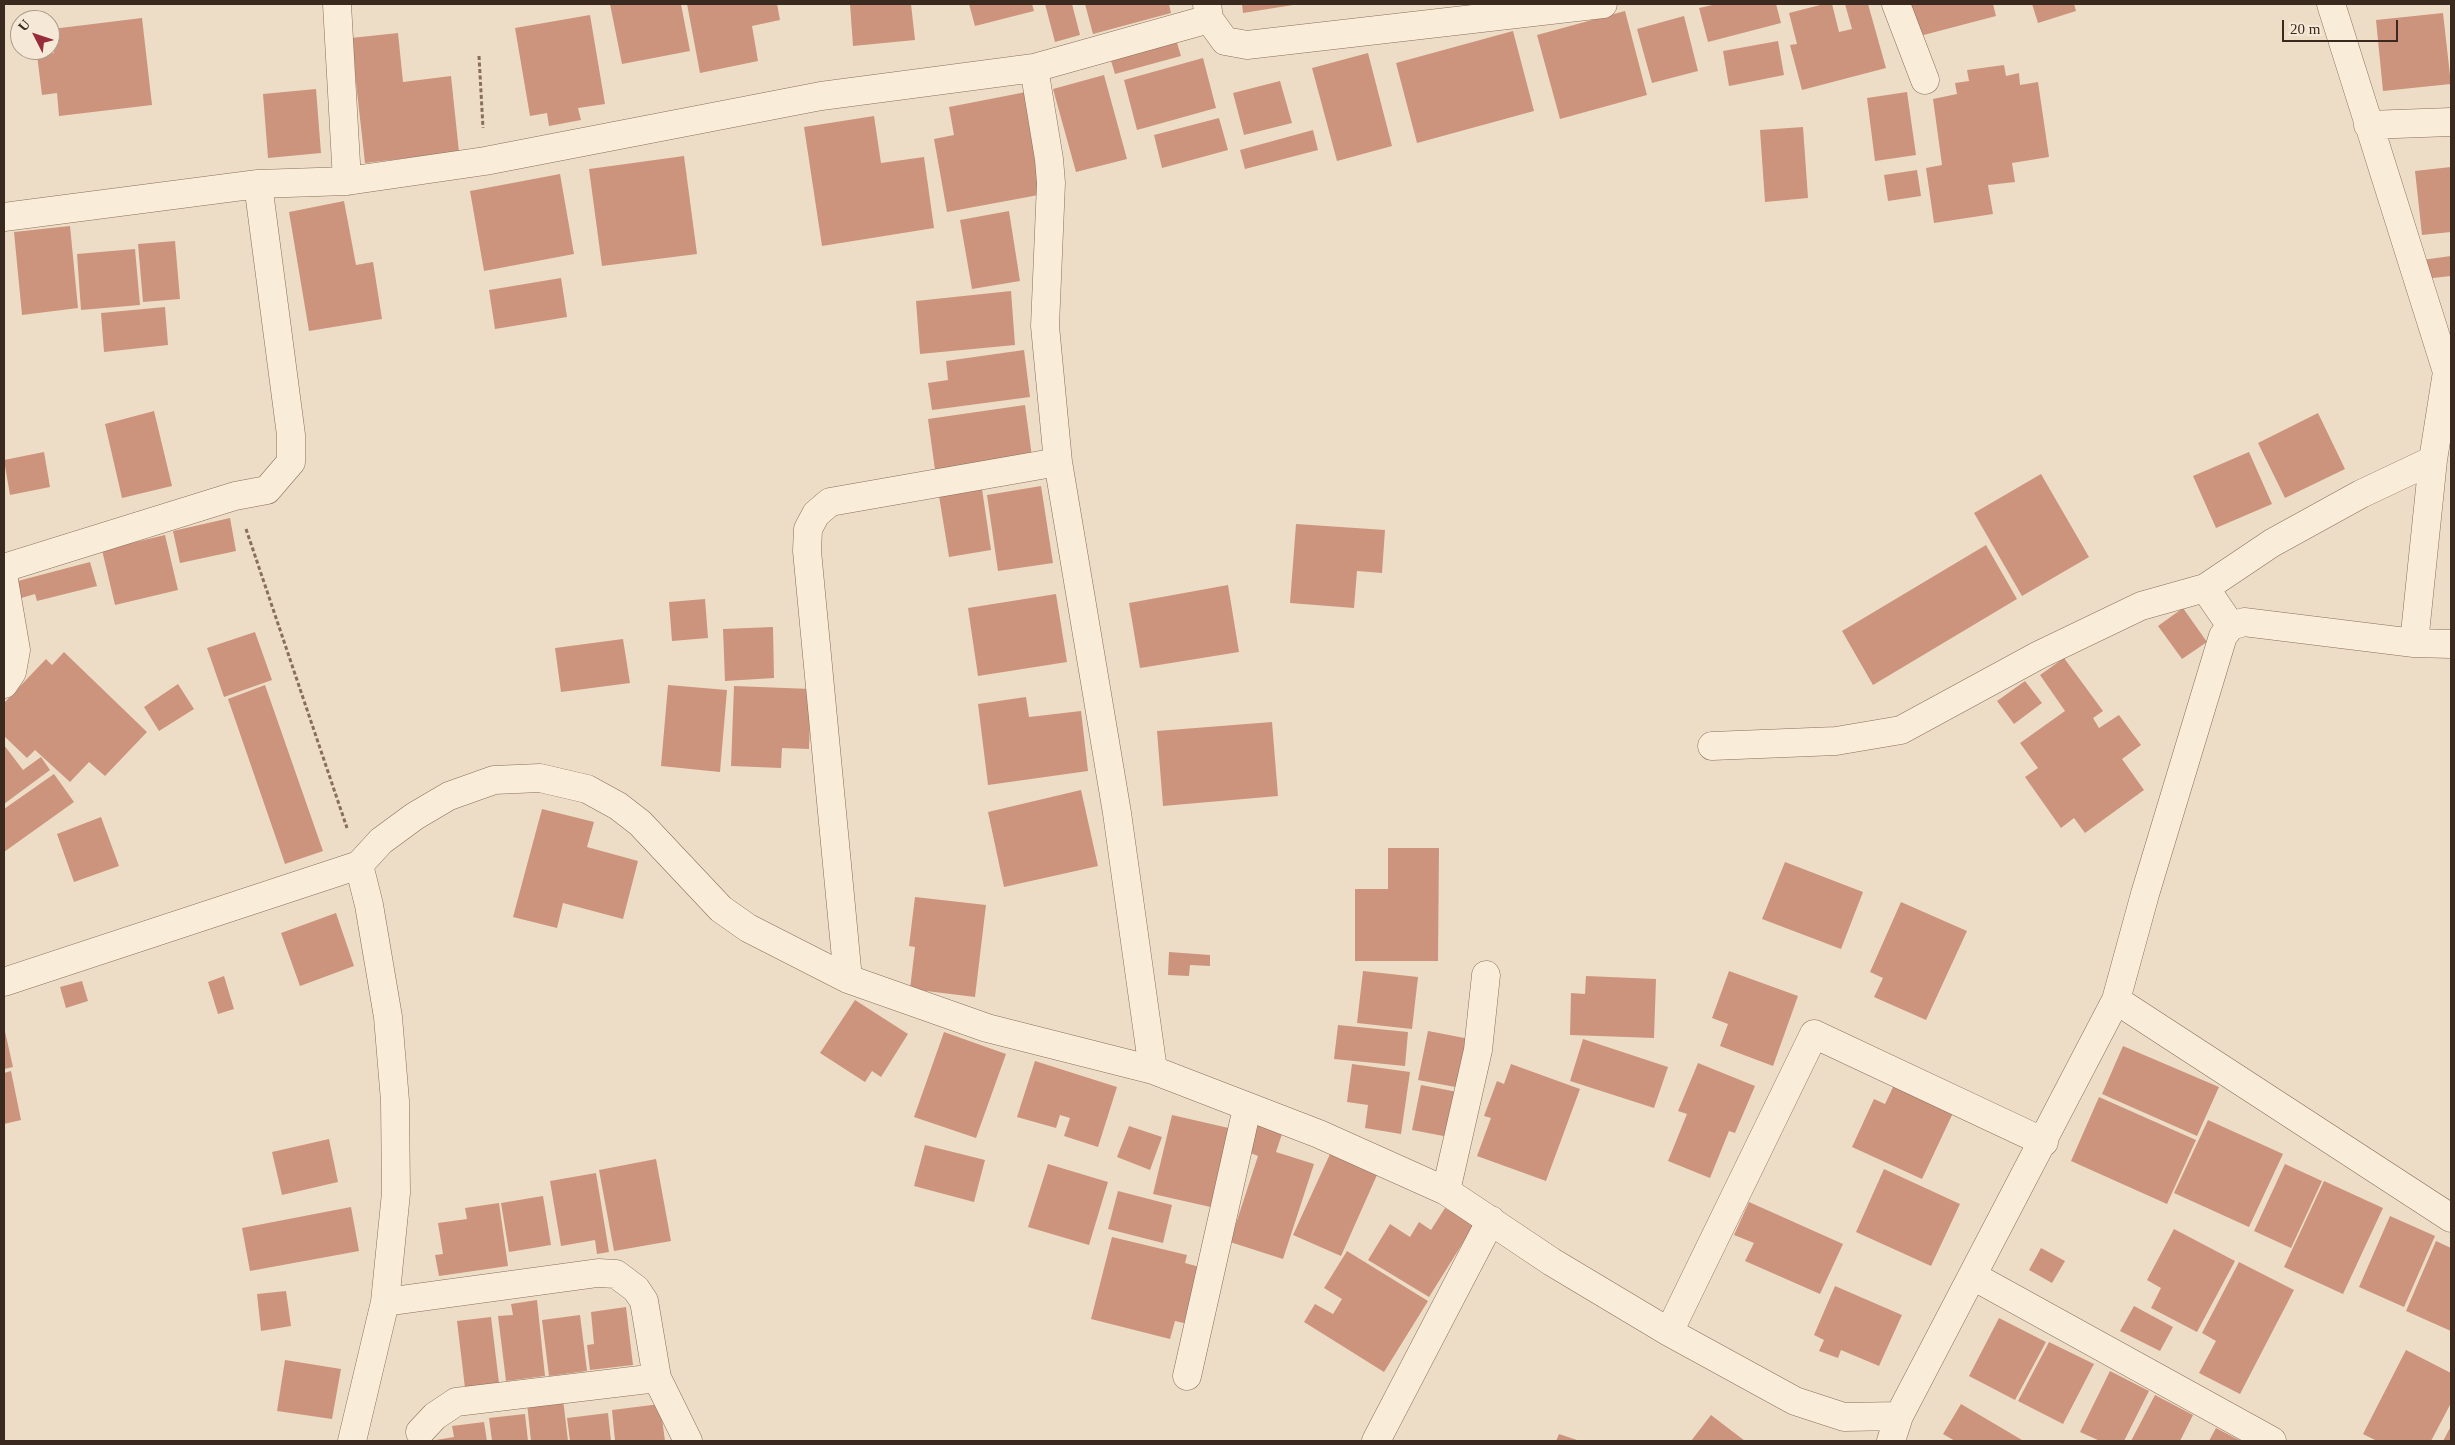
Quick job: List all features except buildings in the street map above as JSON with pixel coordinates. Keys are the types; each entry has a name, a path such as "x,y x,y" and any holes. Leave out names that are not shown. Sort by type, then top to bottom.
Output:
{"street":[{"path":"337,4 347,181"},
{"path":"4,217 258,184 347,181 485,161 821,96 1034,68 1208,11 1225,41 1247,45 1604,4"},
{"path":"1896,4 1925,80"},
{"path":"2330,4 2449,372 2434,460 2414,643"},
{"path":"1034,68 1049,159 1051,183 1045,326 1058,462 1117,813 1153,1070"},
{"path":"2368,125 2451,122"},
{"path":"4,568 234,496 266,490 291,462 291,435 258,184"},
{"path":"1712,746 1828,741 1901,730 2038,655 2140,606 2205,588 2272,543 2360,494 2434,460"},
{"path":"848,980 807,551 808,529 816,514 830,502 1058,462"},
{"path":"4,580 16,650 12,672 4,684"},
{"path":"2205,588 2231,626"},
{"path":"4,982 359,865 381,841 415,816 450,796 494,780 540,778 587,789 618,806 640,823 720,909 748,928 848,980 987,1028 1153,1070 1246,1108 1319,1134 1446,1192 1552,1262 1669,1332 1796,1401 1844,1417 1895,1429 2116,1000 2145,894 2223,636 2231,626 2244,622 2414,643 2451,644"},
{"path":"352,1441 385,1302 396,1193 395,1101 388,1017 369,905 359,865"},
{"path":"1446,1192 1478,1050 1486,975"},
{"path":"2116,1000 2451,1218"},
{"path":"1669,1332 1814,1034 2044,1142"},
{"path":"1187,1376 1246,1108"},
{"path":"1376,1441 1490,1220"},
{"path":"385,1302 598,1273 616,1274 636,1289 644,1301 657,1378 688,1441"},
{"path":"1973,1276 2272,1441"},
{"path":"420,1432 435,1416 456,1402 657,1378"}],"path":[{"path":"479,56 485,161"},
{"path":"234,496 359,865"}]}
